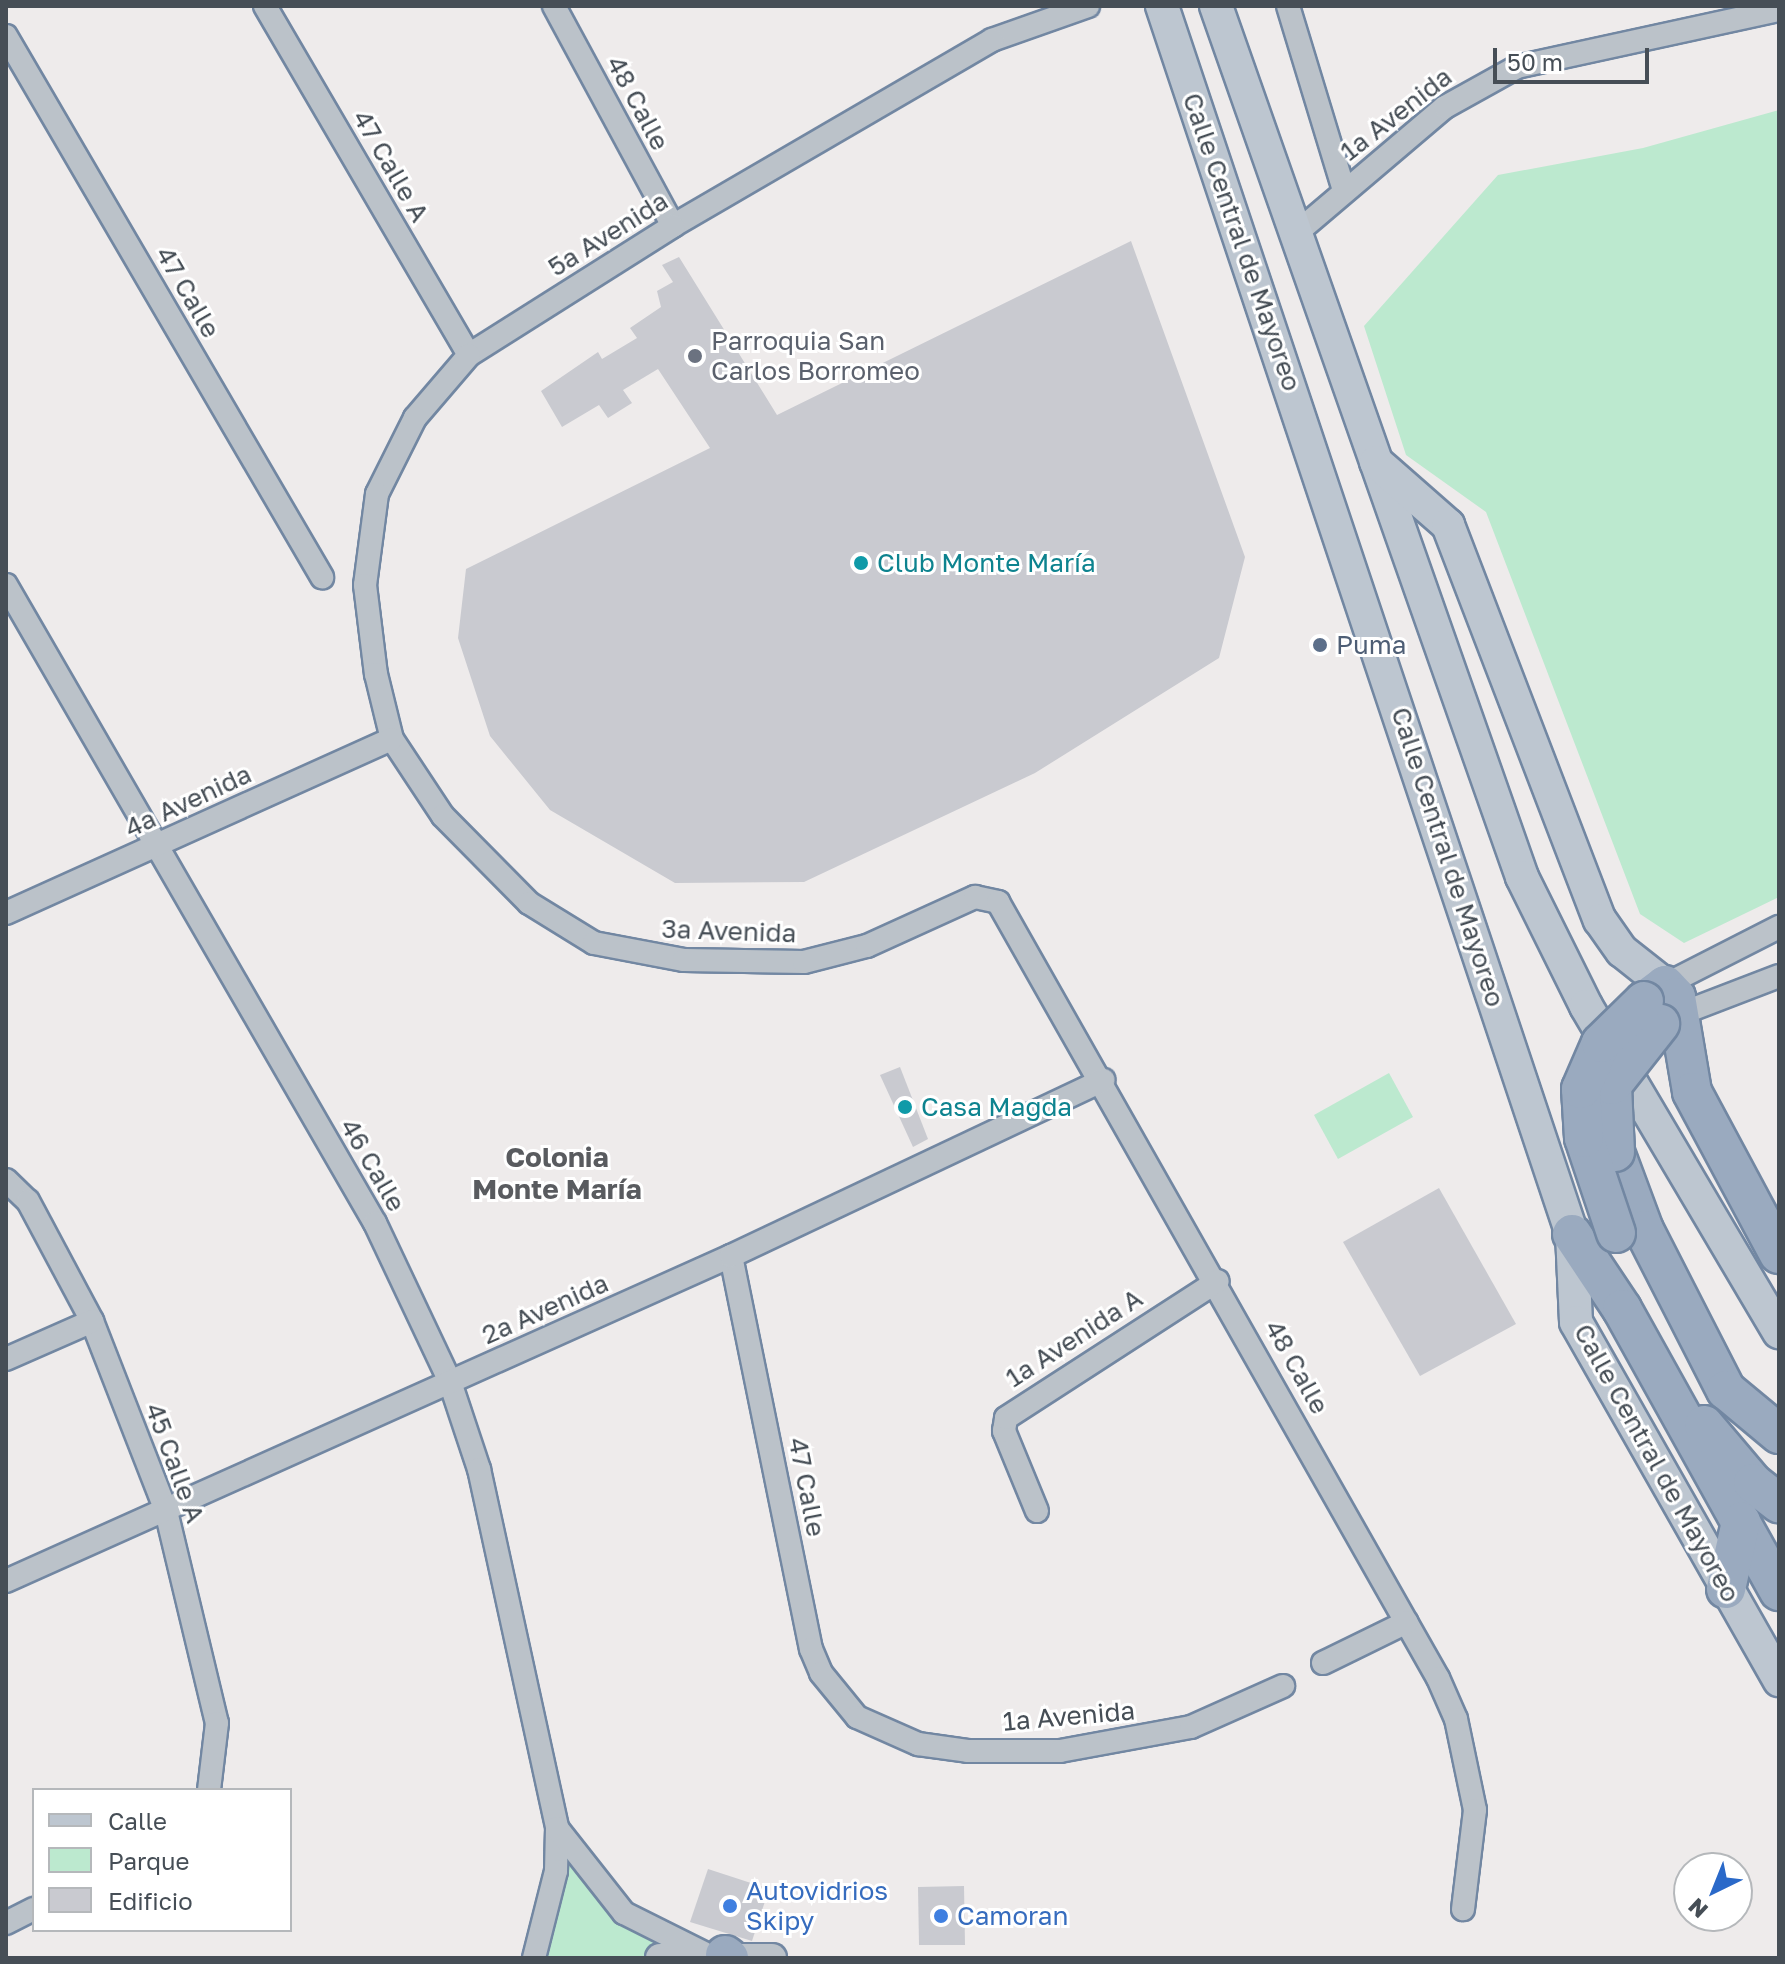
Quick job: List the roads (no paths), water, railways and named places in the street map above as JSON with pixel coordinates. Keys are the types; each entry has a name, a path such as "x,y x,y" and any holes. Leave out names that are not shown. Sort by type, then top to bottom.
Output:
{"highway":[{"path":"1622,1309 1616,1233 1584,1138 1581,1089 1598,1047 1662,1006"},
{"path":"1662,1006 1612,1085 1609,1113 1615,1152 1644,1230 1726,1390 1774,1431"},
{"path":"1662,1006 1692,1092 1779,1254"},
{"path":"1572,1234 1622,1309 1779,1591"},
{"path":"1669,1396 1715,1434 1753,1483 1779,1503"},
{"path":"1726,1589 1741,1522"}],"main road":[{"name":"Calle Central de Mayoreo","path":"1162,6 1572,1234 1576,1322 1779,1680"},
{"name":"Calle Central de Mayoreo","path":"1216,6 1374,461 1540,917 1779,1332"},
{"path":"1374,461 1448,525 1600,920 1662,1006"}],"street":[{"name":"47 Calle A","path":"265,6 469,355"},
{"name":"48 Calle","path":"554,6 673,226"},
{"name":"5a Avenida","path":"392,739 376,674 365,585 377,494 415,418 469,355 673,226 992,40 1088,6"},
{"path":"1288,6 1344,190"},
{"name":"1a Avenida","path":"1294,235 1344,190 1461,96 1517,67 1779,10"},
{"name":"47 Calle","path":"6,36 322,577"},
{"name":"46 Calle","path":"6,585 153,846 375,1223 450,1382 479,1469 557,1828 556,1871 534,1958"},
{"name":"4a Avenida","path":"6,913 392,739"},
{"name":"3a Avenida","path":"392,739 443,816 529,903 594,943 661,957 774,965 838,956 975,897"},
{"name":"48 Calle","path":"975,897 998,902 1104,1080 1407,1622 1456,1719 1475,1810 1463,1909"},
{"path":"1662,1006 1779,927"},
{"path":"1662,1006 1779,976"},
{"name":"2a Avenida","path":"6,1581 110,1530 166,1511 731,1256 1104,1080"},
{"name":"45 Calle A","path":"6,1180 28,1201 92,1321 166,1511 217,1723 209,1788"},
{"name":"47 Calle","path":"731,1256 811,1649 821,1673 857,1717"},
{"name":"1a Avenida A","path":"1037,1511 1004,1431 1006,1418 1218,1281"},
{"path":"6,1359 92,1321"},
{"path":"1323,1663 1407,1622"},
{"name":"1a Avenida","path":"857,1717 918,1744 968,1751 1060,1751 1191,1727 1283,1686"},
{"name":"46 Calle","path":"557,1828 624,1913 649,1931 721,1956"},
{"path":"6,1923 32,1910"},
{"path":"660,1958 772,1958"}],"place":[{"name":"Parroquia San Carlos Borromeo","path":"695,356"},
{"name":"Club Monte María","path":"861,563"},
{"name":"Puma","path":"1320,645"},
{"name":"Casa Magda","path":"905,1107"},
{"name":"Autovidrios Skipy","path":"730,1906"},
{"name":"Camoran","path":"941,1916"}],"district":[{"name":"Colonia Monte María","path":"557,1173"}]}
